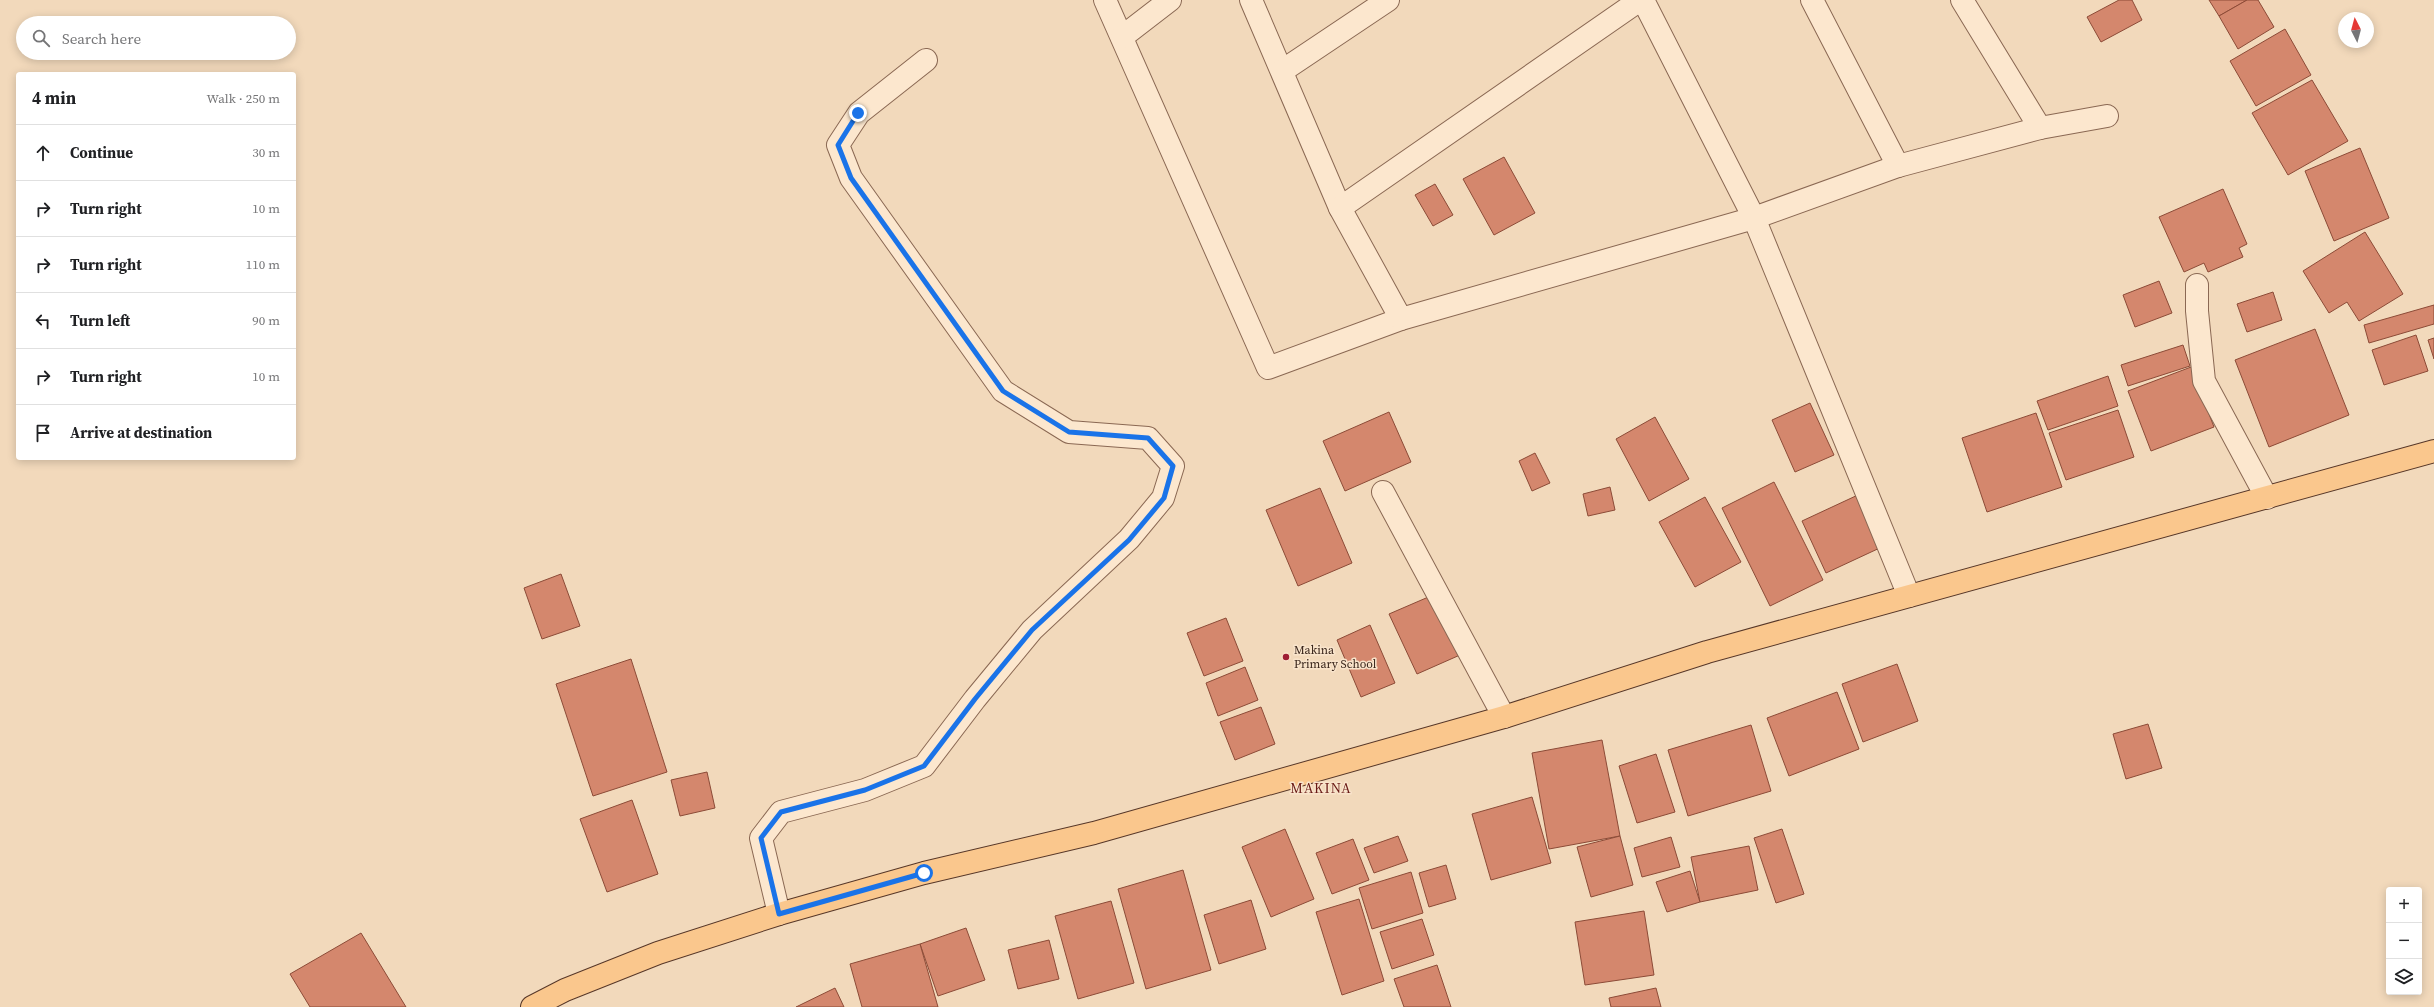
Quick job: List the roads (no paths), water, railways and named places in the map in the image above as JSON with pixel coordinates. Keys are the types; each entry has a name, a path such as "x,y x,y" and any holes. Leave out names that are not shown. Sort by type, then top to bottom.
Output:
{"main road":[{"path":"532,1007 565,990 658,953 779,914 924,873 1094,833 1504,717 1707,652 2267,498 2434,450"}],"street":[{"path":"1106,0 1268,368 1401,320 1754,218 1898,166 2040,128 2107,116"},
{"path":"1122,37 1170,0"},
{"path":"1251,0 1340,208 1401,320"},
{"path":"1282,71 1388,0"},
{"path":"1340,208 1640,0"},
{"path":"1643,0 1754,218 1909,596"},
{"path":"1812,0 1898,166"},
{"path":"1962,0 2040,128"},
{"path":"779,914 761,838 781,812 865,790 924,766 975,699 1032,630 1129,540 1164,498 1173,466 1148,438 1069,432 1003,391 851,178 838,145 858,113 926,60"},
{"path":"2197,286 2197,311 2204,381 2267,498"},
{"path":"1383,492 1504,717"}],"place":[{"name":"Makina Primary School","path":"1286,657"}],"district":[{"name":"MAKINA","path":"1321,788"}]}
